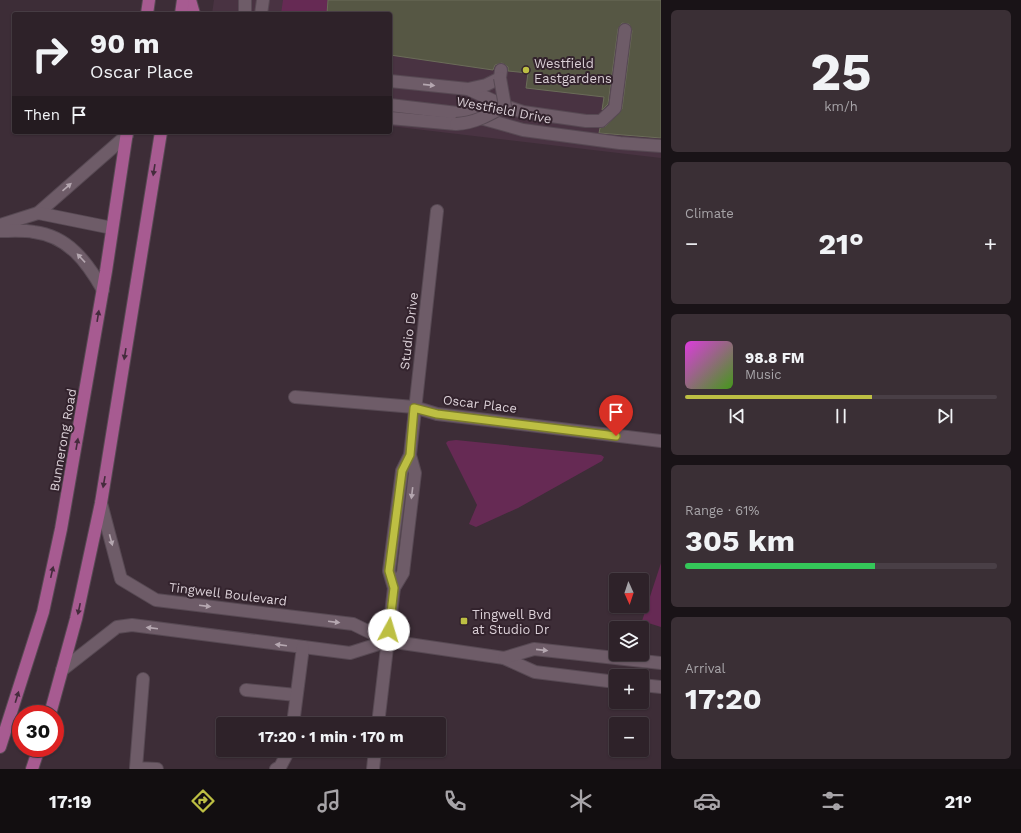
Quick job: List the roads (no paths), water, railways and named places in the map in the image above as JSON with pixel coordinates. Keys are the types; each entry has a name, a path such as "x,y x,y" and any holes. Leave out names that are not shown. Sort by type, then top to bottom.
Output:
{"main road":[{"path":"146,12 149,0"},
{"path":"181,12 183,0"},
{"path":"190,0 193,12"},
{"name":"Bunnerong Road","path":"0,747 45,604 61,529 103,290 127,134"},
{"path":"52,705 76,619 101,502 162,134"},
{"path":"32,769 36,757"}],"street":[{"path":"245,0 245,12"},
{"path":"261,12 263,0"},
{"path":"468,89 505,106 523,112 586,121 601,121 615,108 625,30"},
{"path":"392,81 468,89 486,85 500,74 505,106"},
{"name":"Westfield Drive","path":"392,105 466,114 523,130 620,143 661,146"},
{"path":"392,118 456,124 468,123 483,118 505,106"},
{"path":"0,224 38,213 126,134"},
{"name":"Studio Drive","path":"379,717 394,588 403,573 415,473 410,455 414,408 438,211"},
{"path":"38,213 112,228"},
{"path":"0,231 35,232 58,238 74,250 90,267 103,290"},
{"name":"Oscar Place","path":"295,396 414,408 437,414 661,441"},
{"name":"Tingwell Boulevard","path":"101,502 121,579 156,600 353,624 388,641 504,658 535,672 609,681"},
{"name":"Tingwell Boulevard","path":"62,670 117,627 132,626 350,653 388,641"},
{"path":"294,717 303,647"},
{"name":"Tingwell Boulevard","path":"504,658 534,649 661,663"},
{"path":"143,679 136,768 157,769"},
{"path":"649,686 661,687"},
{"path":"246,690 296,695"},
{"path":"276,769 280,766 285,757"},
{"path":"373,769 374,757"}],"place":[{"name":"Westfield Eastgardens","path":"526,70"},
{"name":"Tingwell Bvd at Studio Dr","path":"464,621"}]}
